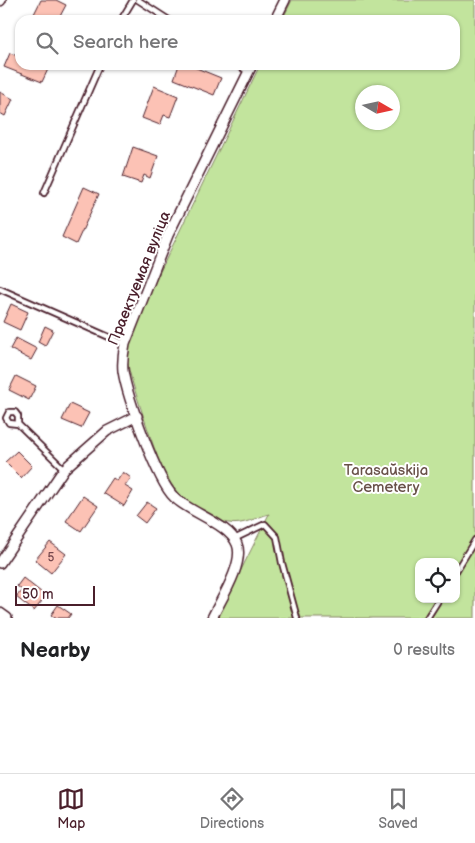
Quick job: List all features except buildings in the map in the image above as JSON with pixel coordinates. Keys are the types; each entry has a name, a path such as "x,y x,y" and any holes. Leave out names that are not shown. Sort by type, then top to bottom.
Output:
{"street":[{"path":"278,15 285,0"},
{"name":"Праектуемая вуліца","path":"234,539 222,528 172,496 156,467 127,391 122,355 168,235 249,70"},
{"path":"0,563 64,468 107,431 137,416"},
{"path":"212,618 236,568 239,552 238,545 234,539"},
{"path":"0,613 7,618"}],"lane":[{"path":"124,15 133,0"},
{"path":"138,0 161,15"},
{"path":"44,193 98,70"},
{"path":"0,289 125,344"},
{"path":"18,424 64,468"},
{"path":"234,539 265,524 277,537 297,618"},
{"path":"460,564 475,540"},
{"path":"427,618 436,603"}],"green space":[{"name":"Tarasaŭskija Cemetery","path":"292,0 475,0 475,618 217,618 269,514 234,524 223,522 193,507 181,497 161,466 135,391 125,344 258,70 460,70 460,15 284,15"}]}
